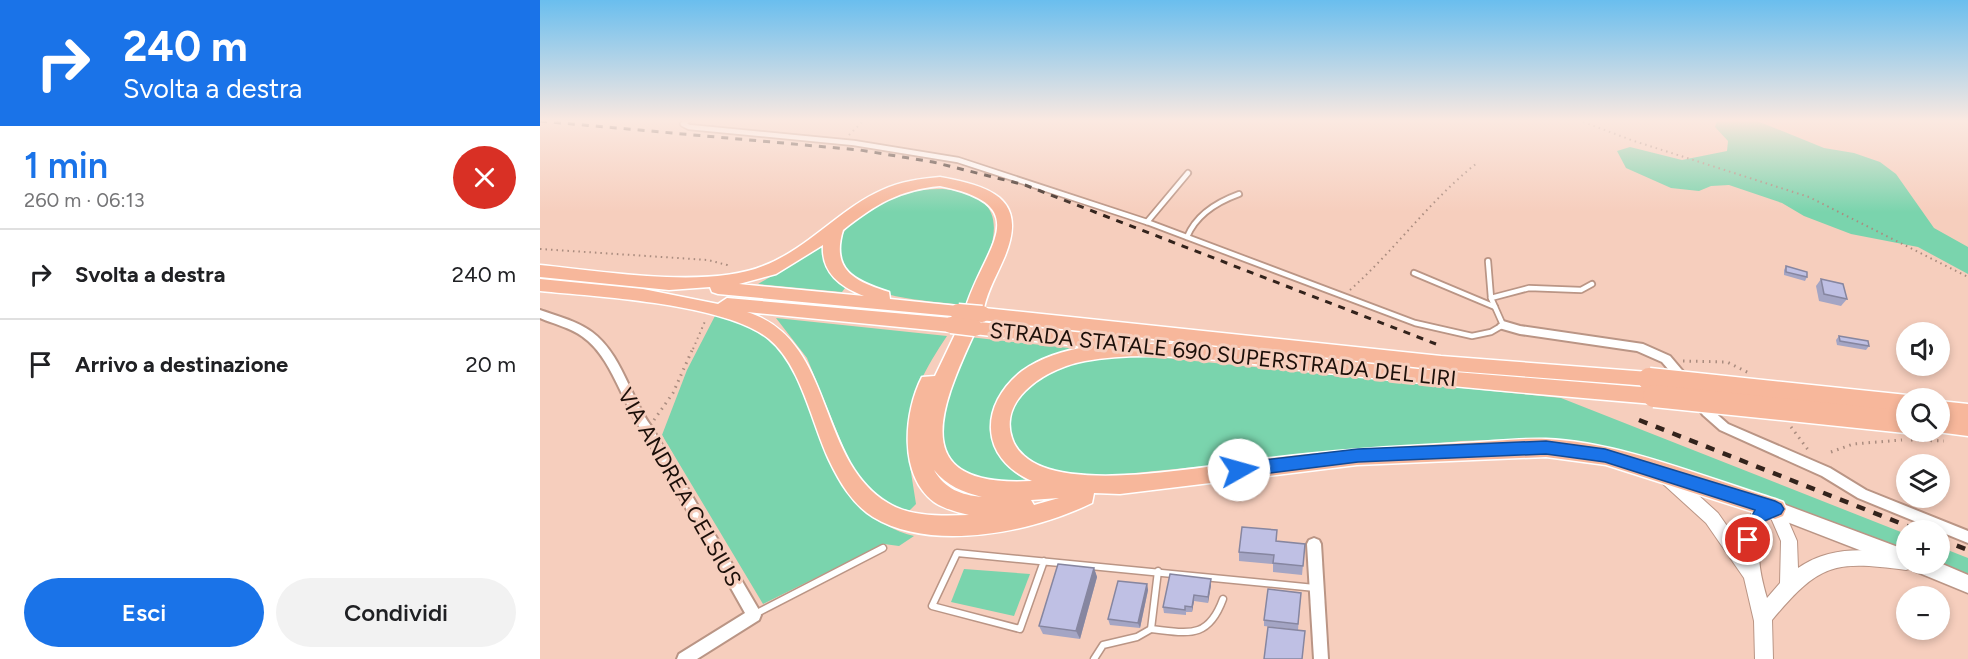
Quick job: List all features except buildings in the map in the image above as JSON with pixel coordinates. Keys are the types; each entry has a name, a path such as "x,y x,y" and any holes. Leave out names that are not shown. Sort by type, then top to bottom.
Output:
{"highway":[{"path":"658,282 730,279 755,275 795,257 868,202 906,187 946,184 982,192 1000,207 1004,223 998,252 978,314 952,336 924,397 918,437 925,478 941,495 973,506 1025,506 1086,490 1358,456 1546,448 1605,456 1775,509"},
{"path":"836,228 830,247 831,258 837,271 850,284 954,319"},
{"name":"STRADA STATALE 690 SUPERSTRADA DEL LIRI","path":"540,271 658,282 954,319"},
{"name":"STRADA STATALE 690 SUPERSTRADA DEL LIRI","path":"540,285 954,319 978,314 1652,387 1896,421"},
{"path":"632,294 743,317 776,335 801,365 815,404 853,485 870,505 890,517 919,524 965,524 1055,510 1086,490"},
{"name":"STRADA STATALE 690 SUPERSTRADA DEL LIRI","path":"978,314 1200,353 1418,376 1652,387 1896,405"},
{"path":"1086,490 1026,469 1009,454 1001,437 1000,420 1005,403 1018,384 1048,365 1087,354 1129,351 1200,353"},
{"path":"1950,410 1968,412"},
{"path":"1950,432 1968,428"}],"main road":[{"path":"1775,509 1896,556"},
{"path":"1944,574 1968,584"}],"street":[{"name":"VIA ANDREA CELSIUS","path":"540,314 591,337 610,363 634,414 647,429 754,615"},
{"path":"1503,325 1520,330 1613,342 1656,353 1677,369 1707,412 1724,427 1826,472 1862,494 1968,537"},
{"path":"1659,471 1712,518 1749,572"},
{"path":"1764,659 1762,617 1749,572 1748,540 1758,516 1775,509 1789,541 1789,587"},
{"path":"1314,544 1321,659"},
{"path":"1762,617 1800,575 1823,562 1877,558 1896,559"},
{"path":"684,659 754,615"}],"lane":[{"path":"896,151 980,166 1147,222 1415,323 1472,336 1491,332 1503,325 1491,298 1488,261"},
{"path":"1147,222 1173,194 1179,180 1188,173"},
{"path":"1187,237 1191,228 1223,199 1239,194"},
{"path":"1414,273 1495,307"},
{"path":"1491,298 1529,288 1581,290 1592,284"},
{"path":"754,615 883,548"},
{"path":"1044,561 1020,629 932,606 957,553 1158,571 1316,588"},
{"path":"1151,629 1158,571"},
{"path":"1094,659 1103,645 1137,637 1151,629 1193,632 1204,630 1216,618 1222,599"}],"path":[{"path":"1664,151 1809,197 1968,277"},
{"path":"1342,296 1372,271 1450,182 1477,163"},
{"path":"540,249 708,260 728,265 727,272"},
{"path":"647,429 673,393 707,316"},
{"path":"1831,452 1853,444 1896,439"}],"green space":[{"path":"1617,151 1645,151 1682,160 1727,151 1841,151 1880,162 1896,174 1934,228 1968,247 1968,274 1918,247 1851,234 1804,216 1782,203 1729,185 1711,186 1699,191 1671,188 1626,168"},
{"path":"943,189 968,194 984,203 992,216 994,232 990,250 965,305 888,294 872,290 850,277 841,263 838,249 842,236 850,225 874,206 888,199 922,190"},
{"path":"823,246 833,276 845,288 842,292 758,284"},
{"path":"716,314 756,326 787,351 852,497 880,521 914,536 899,546 884,544 763,604 662,435 687,370"},
{"path":"776,318 947,336 924,374 910,414 909,452 916,504 908,512 873,497 851,466 807,358"},
{"path":"969,337 1078,349 1013,383 1003,457 1015,473 1031,484 985,484 951,466 939,431 940,408"},
{"path":"1135,355 1561,398 1896,530 1896,549 1652,459 1593,444 1519,439 1461,441 1094,477 1054,474 1031,465 1022,457 1012,437 1012,414 1021,392 1036,379 1061,368 1081,361"},
{"path":"1950,551 1968,558 1968,575 1950,568"},
{"path":"964,569 1030,574 1014,616 951,602"}],"railway":[{"path":"865,151 933,162 1025,185 1436,344"},
{"path":"1639,420 1896,522"},
{"path":"1950,543 1968,550"}],"route":[{"path":"1239,470 1358,456 1546,448 1566,450 1605,456 1721,490 1775,509 1758,516 1748,540"}]}
